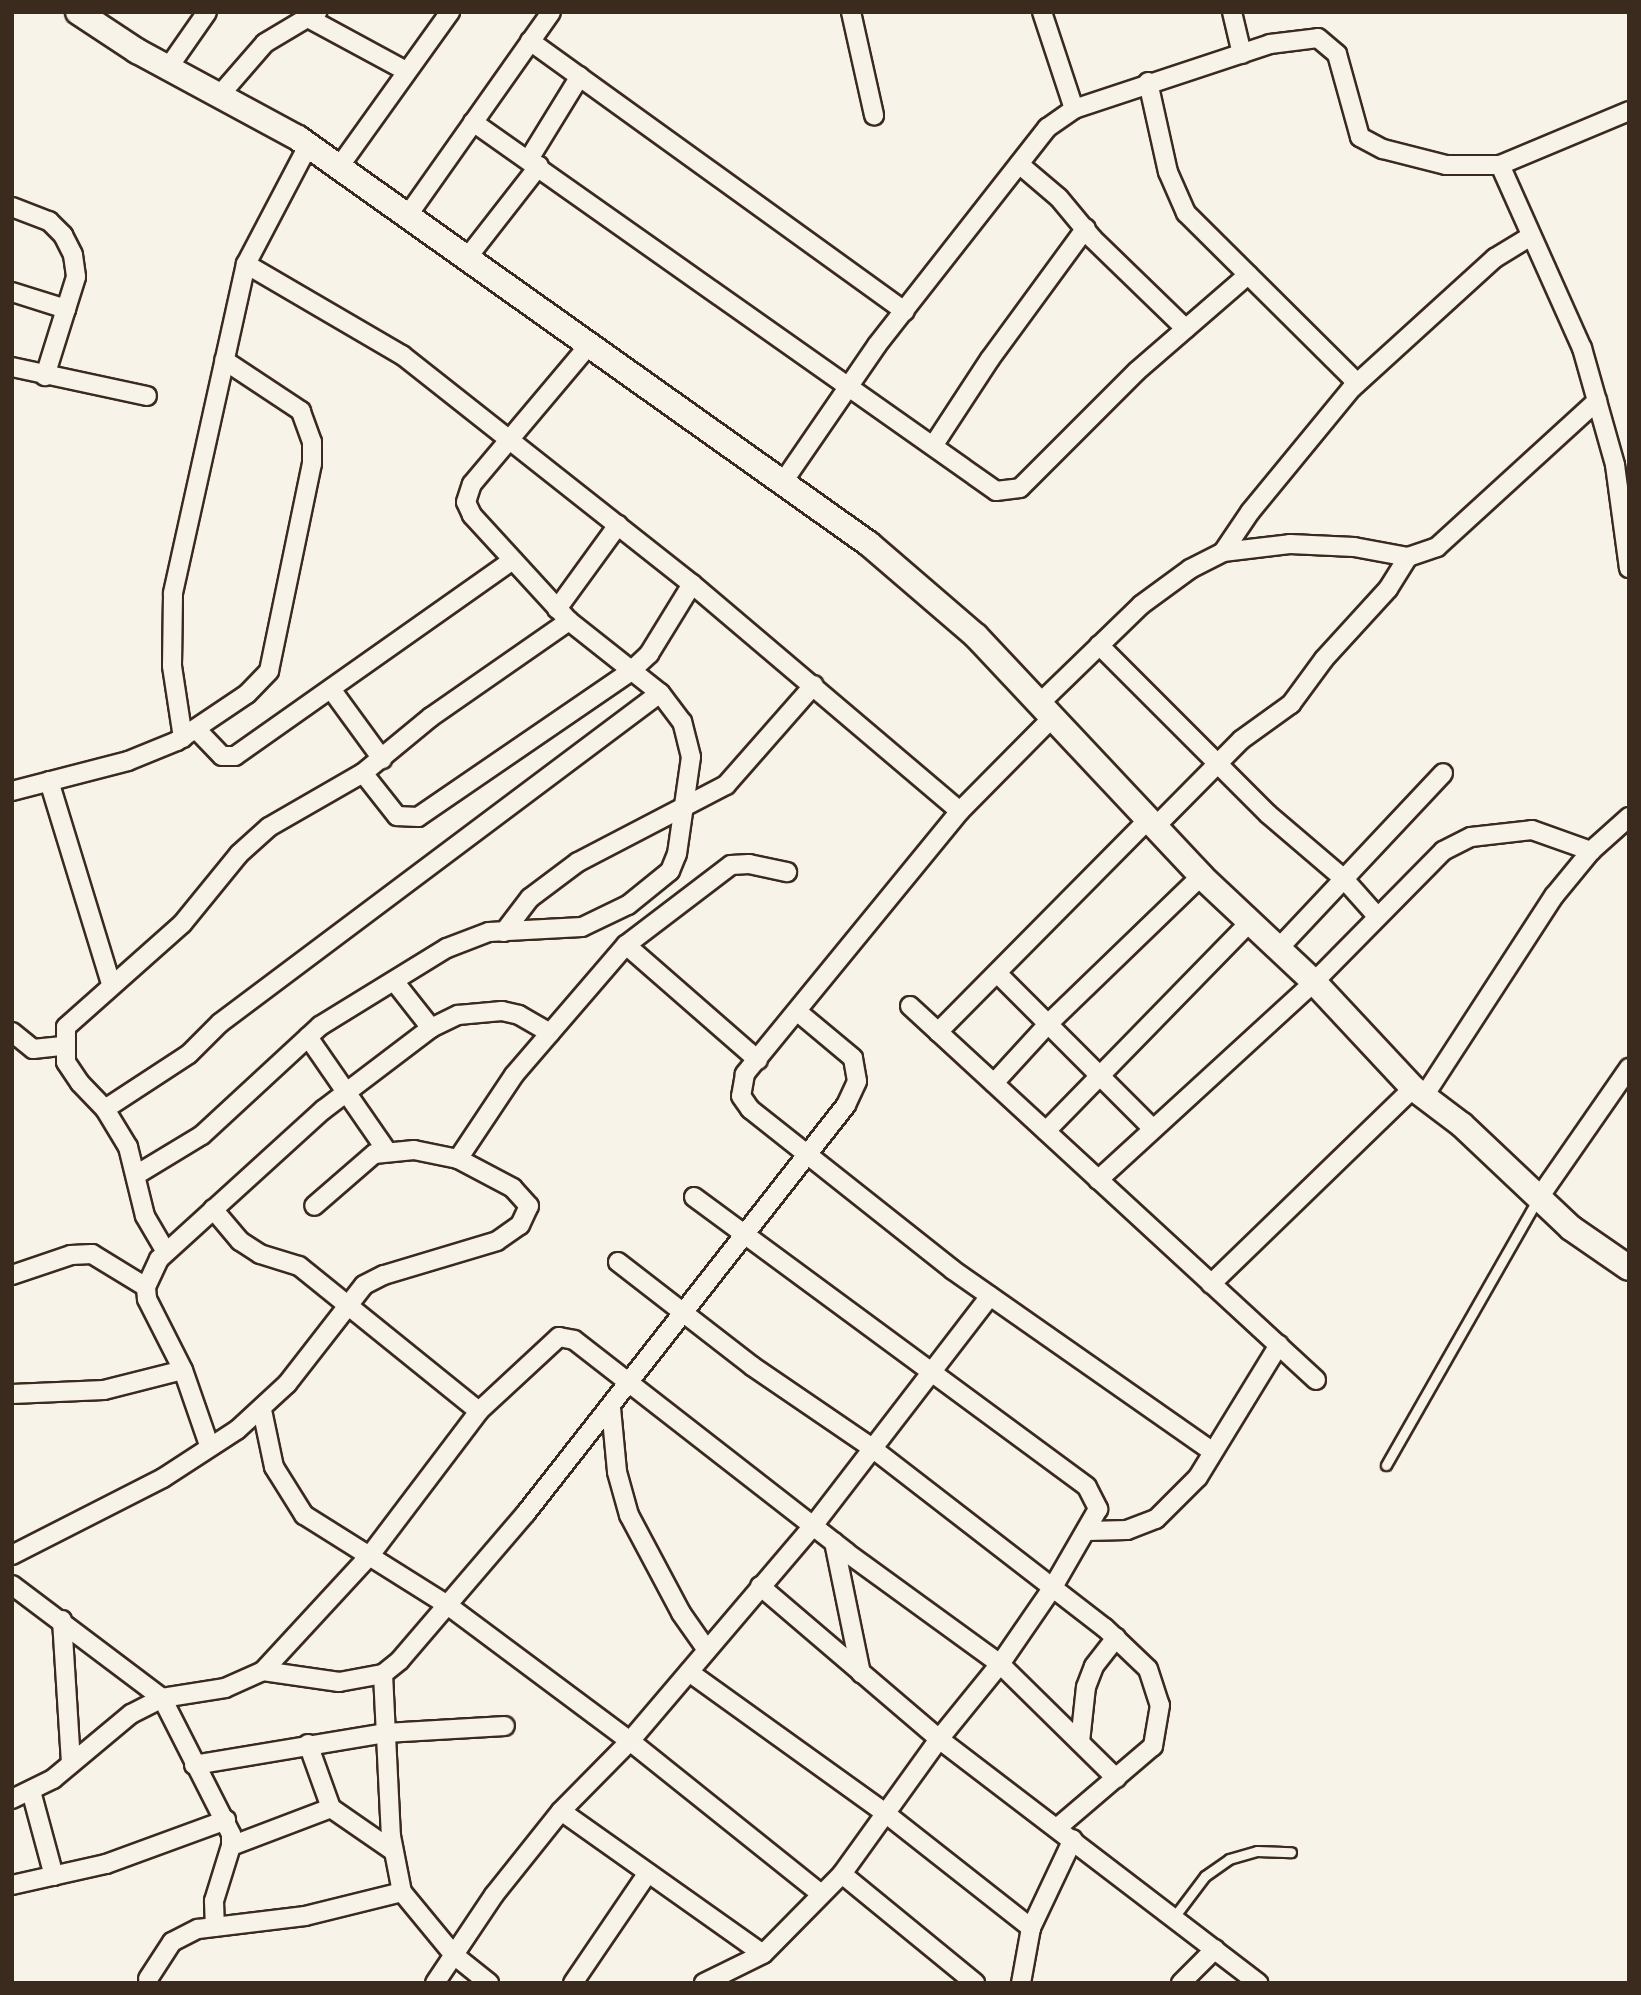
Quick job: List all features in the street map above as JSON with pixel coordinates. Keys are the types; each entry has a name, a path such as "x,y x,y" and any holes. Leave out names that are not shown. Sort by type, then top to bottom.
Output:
{"street":[{"path":"78,12 168,68 308,146 339,167 783,482 918,584 1046,710 1201,876 1314,982 1418,1092 1462,1125 1538,1199 1629,1268"},
{"path":"168,68 207,12"},
{"path":"339,167 450,12"},
{"path":"408,215 551,12"},
{"path":"852,12 874,115"},
{"path":"1042,12 1074,109"},
{"path":"1232,12 1242,54"},
{"path":"219,96 265,43 314,16 406,71"},
{"path":"783,482 845,387 1046,128 1074,109 1148,82 1303,38 1328,42 1337,54 1354,125 1368,143 1461,167 1500,165 1629,111"},
{"path":"530,41 905,311"},
{"path":"467,258 534,163 580,76"},
{"path":"1148,82 1168,172 1186,212 1357,383"},
{"path":"473,122 996,491 1020,488 1185,329 1248,275"},
{"path":"308,146 246,264 173,593 172,666 190,734 222,756 236,757 513,560"},
{"path":"1019,164 1185,329"},
{"path":"1500,165 1581,348 1615,466 1629,568"},
{"path":"12,207 49,221 63,235 76,277 45,376"},
{"path":"933,446 990,359 1086,228"},
{"path":"1223,552 1275,480 1357,383 1495,258 1531,236"},
{"path":"246,264 402,355 692,584 960,811"},
{"path":"12,292 66,309"},
{"path":"136,1175 202,1135 308,1037 394,981 472,936 582,927 628,905 670,871 685,807 689,739 660,693 563,615 472,515 466,502 472,484 589,345"},
{"path":"12,791 128,761 190,734 247,694 269,671 312,464 309,425 302,411 224,360"},
{"path":"12,367 147,396"},
{"path":"1213,1452 990,1296 750,1109 741,1096 745,1074 799,1013 960,811 1100,645 1141,605 1190,569 1223,552 1290,544 1354,547 1408,557 1437,547 1597,401"},
{"path":"166,1252 145,1216 128,1147 105,1109 79,1083 63,1046 66,1027 111,984 182,924 239,853 269,827 363,773 563,615 618,525"},
{"path":"938,1032 1152,822 1241,740 1291,704 1324,659 1388,589 1408,557"},
{"path":"363,773 397,816 418,817 631,671 649,654 692,584"},
{"path":"1100,645 1217,764 1344,879 1376,915"},
{"path":"504,932 530,898 578,862 685,807 740,773 814,685"},
{"path":"331,689 382,759"},
{"path":"105,1109 189,1054 220,1023 660,693"},
{"path":"1278,949 1443,772"},
{"path":"49,781 111,984"},
{"path":"1211,1284 1418,1092 1554,896 1591,851 1629,817"},
{"path":"1098,1180 1151,1127 1314,982 1376,915 1443,851 1471,838 1532,830 1591,851"},
{"path":"458,1159 514,1075 626,945 731,866 749,864 787,872"},
{"path":"994,1083 1048,1024 1201,876"},
{"path":"1046,1131 1097,1073 1250,922"},
{"path":"626,945 758,1060"},
{"path":"998,974 1151,1127"},
{"path":"394,981 431,1028"},
{"path":"910,1006 1316,1380"},
{"path":"209,1445 183,1370 150,1308 146,1287 152,1269 166,1252 347,1093 431,1028 458,1015 502,1011 519,1014 550,1033"},
{"path":"263,1671 339,1682 383,1674 400,1660 631,1384 805,1153 846,1105 857,1071 853,1058 799,1013"},
{"path":"12,1032 19,1049 63,1046"},
{"path":"308,1037 387,1151"},
{"path":"1538,1199 1629,1068"},
{"path":"12,1555 163,1478 262,1410 346,1303 364,1285 384,1275 498,1241 520,1225 529,1206 523,1197 458,1159 414,1150 387,1151 362,1162 314,1206"},
{"path":"694,1197 1087,1487 1098,1509 1054,1587 1000,1664 939,1739 842,1874 763,1954 705,1983"},
{"path":"213,1209 240,1241 260,1254 299,1266 479,1411"},
{"path":"12,1275 71,1255 92,1254 146,1287"},
{"path":"618,1262 752,1366 872,1448 1054,1587 1149,1669 1160,1705 1153,1746 1058,1827"},
{"path":"435,1983 494,1895 561,1811 630,1741 813,1526 990,1296"},
{"path":"12,1799 32,1791 71,1764 131,1714 162,1698 225,1688 263,1671 371,1554 479,1411 559,1337 574,1340 834,1542 1000,1664 1116,1777"},
{"path":"1087,1531 1127,1530 1156,1519 1198,1477 1279,1345"},
{"path":"12,1394 103,1390 183,1370"},
{"path":"611,1408 617,1472 629,1515 681,1613 706,1650"},
{"path":"262,1410 274,1467 287,1494 304,1515 371,1554 446,1604 630,1741 821,1894"},
{"path":"834,1542 861,1673"},
{"path":"12,1585 62,1620 162,1698 194,1765 226,1820 231,1846 214,1901 215,1927"},
{"path":"760,1586 939,1739 1058,1827 1258,1983"},
{"path":"62,1620 71,1764"},
{"path":"1080,1742 1086,1687 1094,1666 1116,1638"},
{"path":"688,1672 885,1814 1031,1928"},
{"path":"383,1674 393,1851 402,1892 454,1955 489,1983"},
{"path":"194,1765 386,1733 505,1726"},
{"path":"308,1744 331,1808 393,1851"},
{"path":"32,1791 54,1876"},
{"path":"231,1846 331,1808"},
{"path":"561,1811 763,1954"},
{"path":"12,1885 172,1843 226,1820"},
{"path":"1021,1983 1031,1928 1073,1839"},
{"path":"573,1983 648,1874"},
{"path":"842,1874 975,1983"},
{"path":"148,1979 172,1942 215,1927 305,1916 402,1892"},
{"path":"1181,1983 1215,1949"}],"lane":[{"path":"1386,1465 1538,1199"},
{"path":"1174,1917 1205,1877 1229,1858 1257,1851 1291,1852"}]}
